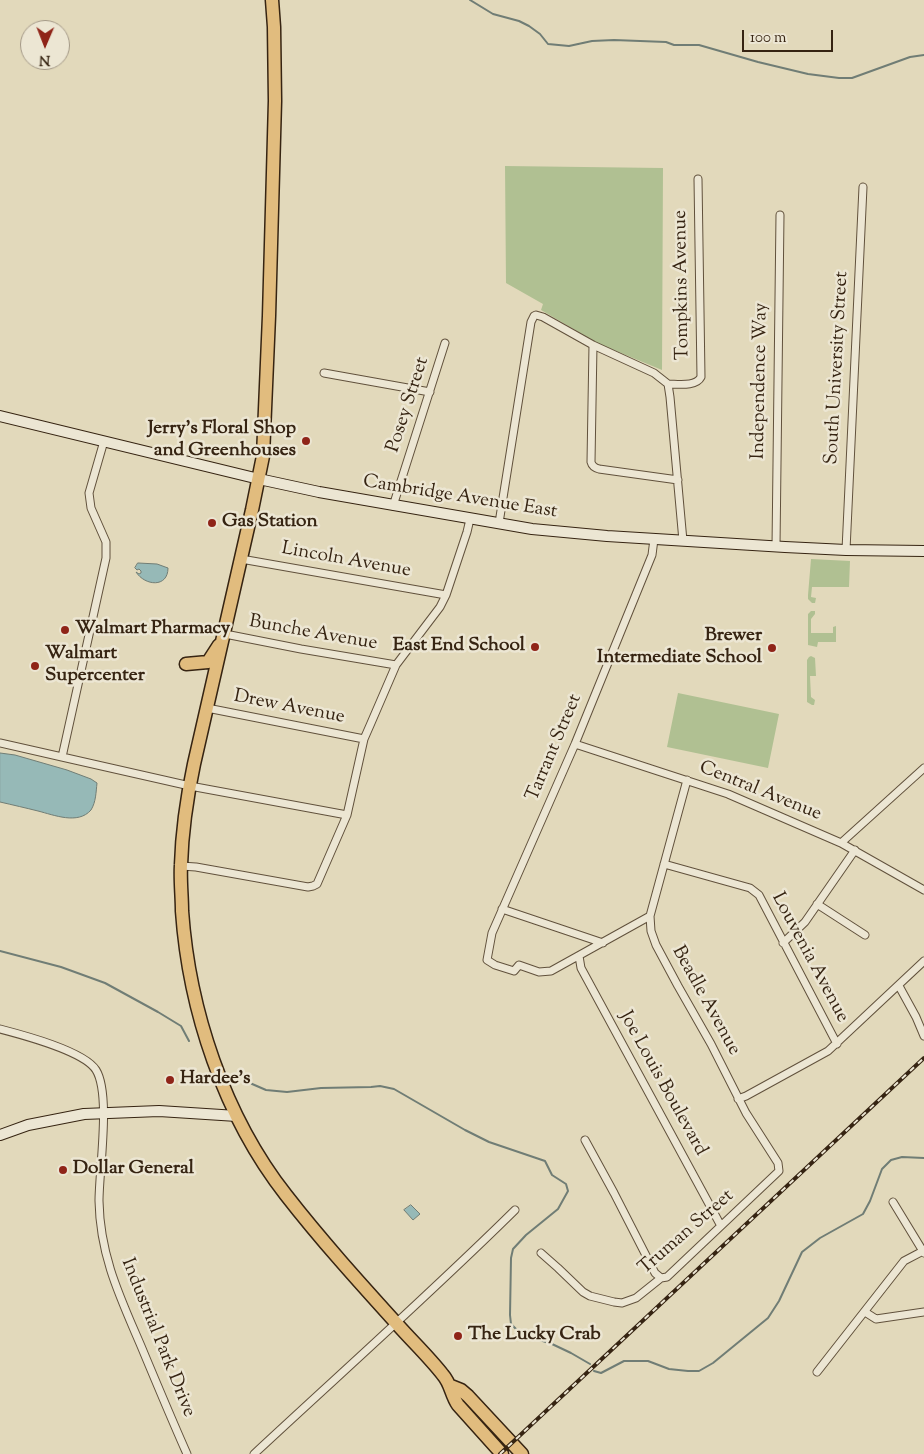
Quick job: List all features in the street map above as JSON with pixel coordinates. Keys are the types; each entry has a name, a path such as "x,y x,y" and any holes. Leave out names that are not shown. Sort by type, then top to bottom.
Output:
{"highway":[{"path":"272,0 275,101 263,456 190,786 184,823 181,866 183,921 187,958 192,988 211,1055 237,1116 268,1169 308,1223 444,1376 458,1404 502,1454"},
{"path":"208,705 209,681 206,673 186,664 208,662 224,634"},
{"path":"450,1386 468,1396 522,1454"}],"main road":[{"name":"Cambridge Avenue East","path":"0,416 319,492 470,519 562,533 846,550 924,551"},
{"path":"0,1135 28,1125 84,1114 141,1110 237,1116"}],"street":[{"name":"Tompkins Avenue","path":"683,541 668,384 695,383 701,377 698,179"},
{"name":"South University Street","path":"846,550 863,187"},
{"name":"Independence Way","path":"776,546 780,215"},
{"path":"500,523 533,318 536,315 543,316 593,345 654,373 668,384"},
{"name":"Posey Street","path":"394,506 445,343"},
{"path":"593,345 592,464 599,470 678,480"},
{"path":"324,373 430,392"},
{"path":"62,757 106,558 106,542 92,508 90,493 104,441"},
{"path":"181,866 308,887 313,886 318,881 347,815 364,739 396,665 433,617 446,594 468,532 470,519"},
{"name":"Tarrant Street","path":"579,956 555,970 547,972 540,972 519,965 514,971 495,965 487,960 492,933 575,744 652,555 654,539"},
{"name":"Lincoln Avenue","path":"241,559 446,594"},
{"name":"Bunche Avenue","path":"224,634 396,665"},
{"name":"Drew Avenue","path":"208,705 364,739"},
{"path":"0,743 190,786 347,815"},
{"name":"Central Avenue","path":"575,744 728,794 855,850 924,890"},
{"path":"840,843 924,768"},
{"path":"579,956 650,916 687,780"},
{"path":"783,942 803,925 855,850"},
{"name":"Louvenia Avenue","path":"664,864 750,888 758,895 837,1044"},
{"path":"817,904 865,935"},
{"path":"502,908 603,943"},
{"name":"Beadle Avenue","path":"650,916 651,931 656,945 711,1044 738,1099"},
{"name":"Joe Louis Boulevard","path":"579,956 581,968 721,1226"},
{"path":"738,1099 819,1057 837,1044 924,961"},
{"path":"899,986 924,1036"},
{"name":"Industrial Park Drive","path":"0,1029 71,1052 89,1062 97,1071 101,1080 103,1114 99,1204 107,1260 117,1290 187,1454"},
{"name":"Truman Street","path":"541,1253 583,1292 590,1296 614,1302 622,1303 636,1298 661,1278 667,1277 777,1174 780,1168 738,1099"},
{"path":"585,1140 655,1273 661,1278"},
{"path":"817,1372 904,1261 923,1252 893,1202"},
{"path":"254,1454 426,1296 515,1210"},
{"path":"864,1312 876,1319 924,1312"}],"green space":[{"path":"505,166 663,168 662,370 599,344 541,310 543,304 506,283"},
{"path":"811,559 850,561 849,587 812,587 811,597 816,598 815,603 812,603 808,599"},
{"path":"811,611 815,611 815,614 811,619 811,633 833,633 833,627 836,626 836,642 818,642 817,647 808,645 808,614"},
{"path":"811,656 815,658 816,676 810,676 811,697 815,700 814,705 807,702 807,660"},
{"path":"678,693 779,714 768,768 667,747"}],"water":[{"path":"138,563 157,564 168,568 167,574 160,582 150,582 140,577 136,572 141,573 139,569 135,568"},
{"path":"0,753 15,755 91,779 97,783 93,807 86,815 66,818 0,802"},
{"path":"411,1205 420,1214 413,1220 404,1210"}],"waterway":[{"path":"470,0 493,14 519,21 529,26 540,34 548,44 569,46 592,41 614,40 699,45 808,74 839,78 852,78 910,57 924,55"},
{"path":"0,951 61,967 105,983 181,1026 189,1041"},
{"path":"243,1080 266,1090 287,1092 321,1088 380,1086 394,1089 489,1142 545,1161 552,1175 566,1184 568,1191 558,1209 526,1235 513,1249 511,1258 511,1324 521,1334 552,1344 590,1364"},
{"path":"594,1371 601,1373 624,1361 648,1361 669,1369 688,1371 699,1371 713,1363 768,1318 779,1301 802,1252 820,1238 863,1214 882,1169 891,1160 902,1157 924,1158"}],"railway":[{"path":"500,1454 924,1058"}],"place":[{"name":"Jerry's Floral Shop and Greenhouses","path":"306,441"},
{"name":"Gas Station","path":"212,523"},
{"name":"Walmart Pharmacy","path":"65,630"},
{"name":"East End School","path":"535,647"},
{"name":"Brewer Intermediate School","path":"772,648"},
{"name":"Walmart Supercenter","path":"35,666"},
{"name":"Hardee's","path":"170,1080"},
{"name":"Dollar General","path":"63,1170"},
{"name":"The Lucky Crab","path":"458,1336"}]}
